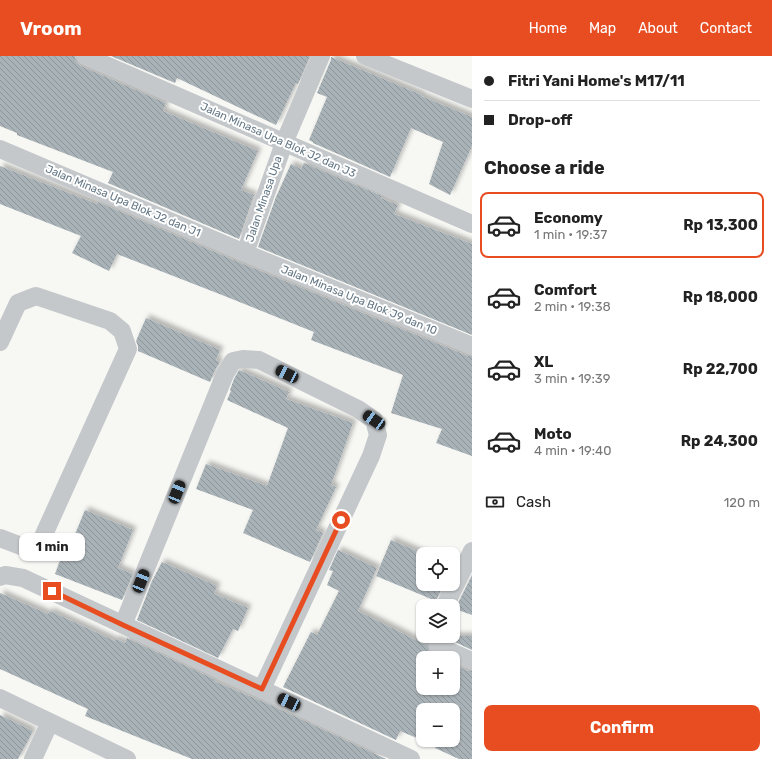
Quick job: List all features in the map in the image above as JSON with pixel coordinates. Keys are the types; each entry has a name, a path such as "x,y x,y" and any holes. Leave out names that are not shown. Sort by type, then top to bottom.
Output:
{"street":[{"name":"Jalan Minasa Upa Blok J2 dan J3","path":"85,56 472,224"},
{"name":"Jalan Minasa Upa","path":"245,253 284,142 321,56"},
{"path":"364,56 472,99"},
{"name":"Jalan Minasa Upa Blok J2 dan J1","path":"0,149 245,253"},
{"name":"Jalan Minasa Upa Blok J9 dan 10","path":"245,253 472,346"},
{"path":"0,342 18,303 36,296 110,321 122,332 128,349 41,541 21,546 0,538"},
{"path":"123,625 225,374 233,361 243,358 259,360 358,409 374,420 378,436 371,456 262,689"},
{"path":"448,599 472,551"},
{"path":"0,577 6,575 23,578 411,759"},
{"path":"438,646 472,661"},
{"path":"0,698 127,759"},
{"path":"33,759 50,722"}],"building":[{"path":"0,56 75,56 76,62 81,66 166,103 163,111 258,151 241,190 254,195 239,239 108,183 113,172 17,135 17,133 0,126"},
{"path":"111,56 310,56 298,84 296,83 276,125 177,78 175,83"},
{"path":"331,57 472,117 472,146 450,195 429,184 443,142 411,128 390,177 309,140 327,97 317,93"},
{"path":"304,163 382,196 381,198 398,205 394,214 472,244 472,335 258,247 276,197 291,164 301,169"},
{"path":"0,166 97,204 98,202 241,263 468,356 472,356 472,456 436,443 442,429 391,413 403,375 311,340 314,332 117,254 109,271 72,253 81,236 0,204"},
{"path":"146,318 220,350 216,360 220,362 210,382 138,351 136,341"},
{"path":"239,370 289,392 286,399 353,423 331,485 336,487 316,530 323,533 310,562 243,533 253,510 196,489 206,464 267,486 288,428 227,400 234,379"},
{"path":"85,510 133,530 118,568 133,574 122,600 55,574 65,547 69,549"},
{"path":"391,540 416,551 416,591 441,591 437,599 431,599 376,576"},
{"path":"338,550 377,568 358,611 416,640 416,643 422,643 428,646 430,651 416,651 416,695 460,695 460,667 472,671 472,759 459,759 435,748 460,747 460,703 416,703 416,738 400,731 396,740 283,687 311,632 317,635 339,591 327,585 333,571 329,570"},
{"path":"162,562 217,586 214,594 248,608 238,631 233,629 218,658 137,620 152,581"},
{"path":"472,575 472,615 460,611 460,599"},
{"path":"0,593 48,614 50,611 115,641 116,639 125,643 127,638 214,679 214,681 273,706 386,759 192,759 85,716 88,709 0,669"},
{"path":"460,636 472,636 472,650 457,643 460,643"},
{"path":"0,715 33,731 18,759 0,759"}],"route":[{"path":"52,591 262,689 341,520"}]}
